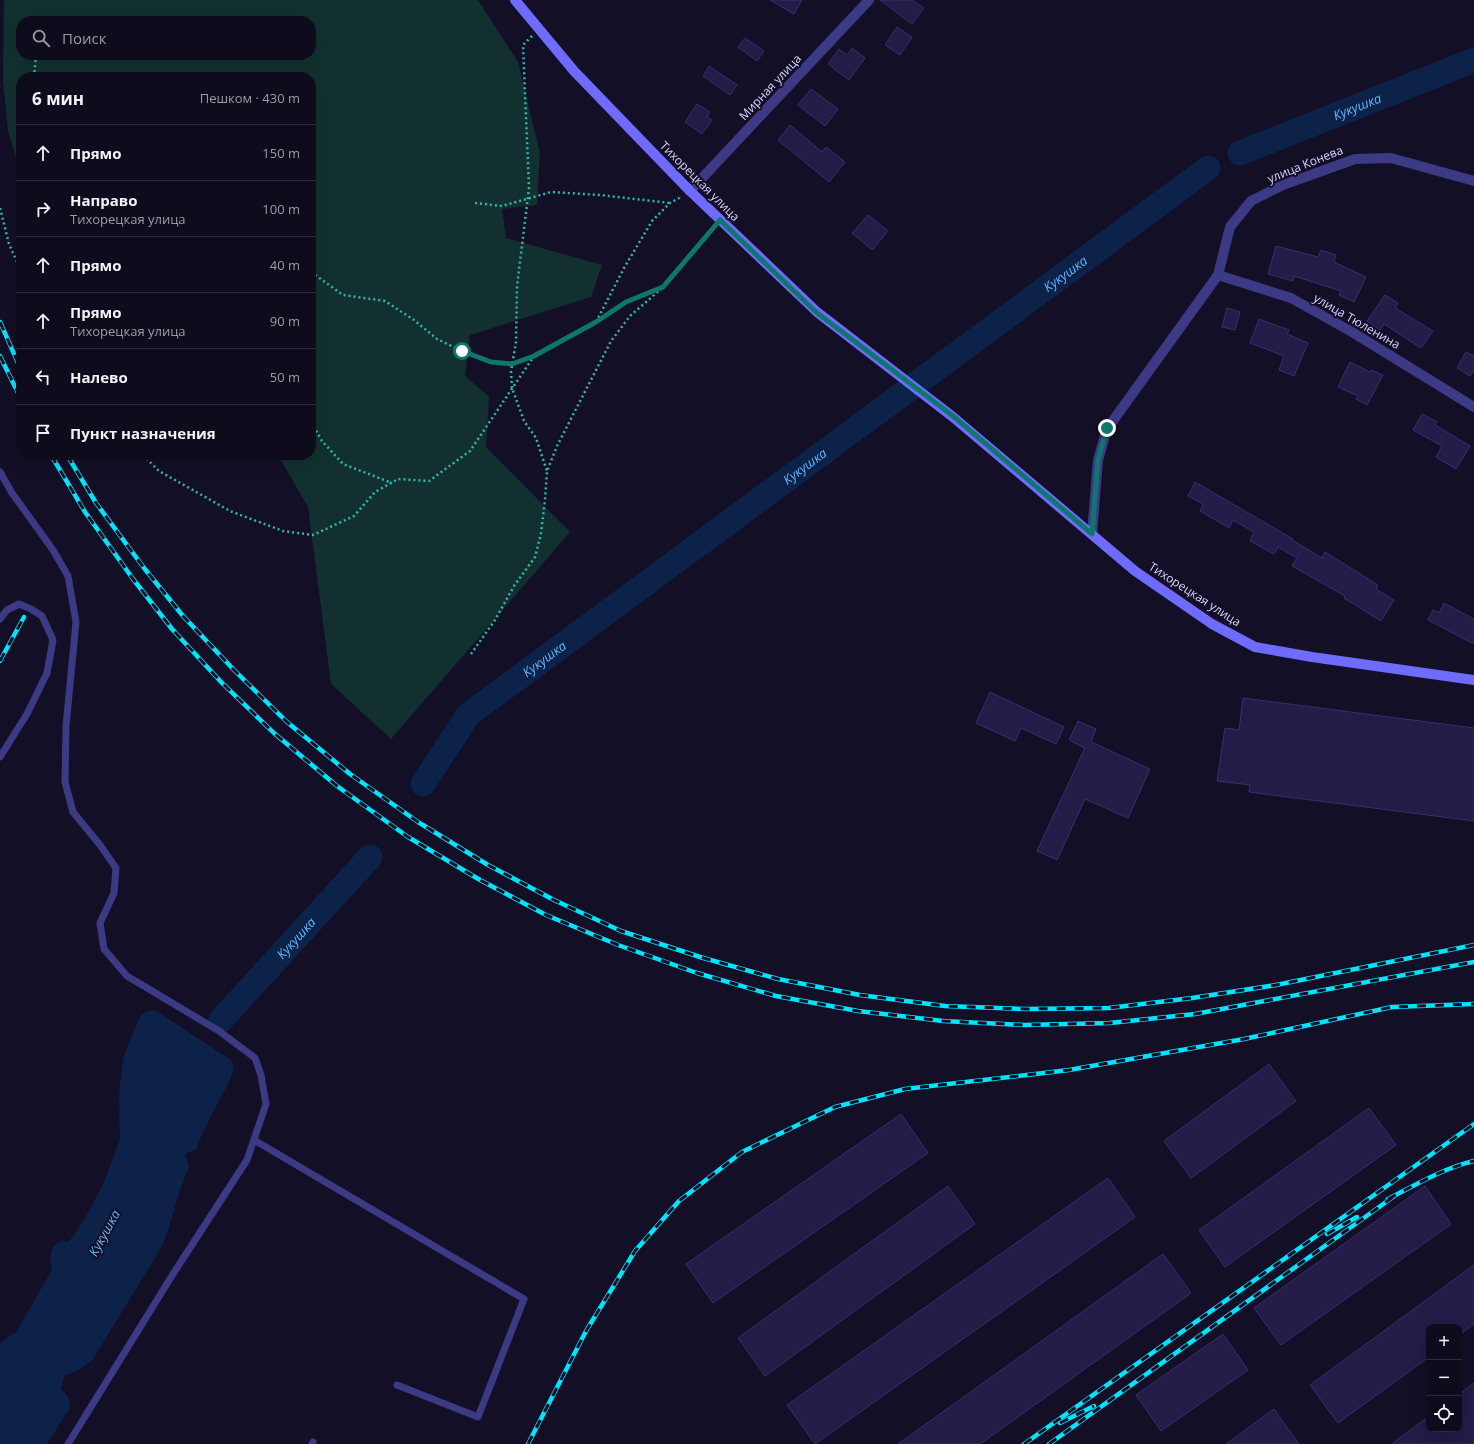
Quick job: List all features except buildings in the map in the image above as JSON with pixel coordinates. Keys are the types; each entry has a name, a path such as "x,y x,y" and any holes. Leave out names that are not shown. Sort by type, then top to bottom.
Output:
{"street":[{"name":"Тихорецкая улица","path":"515,0 574,71 690,191 816,312 953,416 1135,571 1206,620 1255,647 1312,657 1474,680"},
{"name":"Мирная улица","path":"690,191 869,0"},
{"name":"улица Конева","path":"1218,275 1230,227 1251,201 1284,185 1355,158 1391,158 1474,181"},
{"name":"улица Тюленина","path":"1218,275 1291,298 1352,332 1474,407"},
{"path":"1092,534 1098,460 1107,428 1218,275"}],"lane":[{"path":"0,472 12,493 54,550 68,576 76,622 66,726 65,782 73,812 100,845 116,868 114,892 100,924 104,949 127,976 219,1031 255,1058 261,1075 266,1104 247,1160 169,1281 68,1444"},
{"path":"0,619 7,610 19,604 42,616 54,640 47,673 27,714 0,757"},
{"path":"254,1140 524,1299 478,1417 397,1384"}],"path":[{"path":"471,654 495,620 514,586 536,557 542,533 546,471 536,438 524,421 512,388 511,371 516,342 517,286 529,188 523,45 539,29"},
{"path":"34,72 36,60"},
{"path":"596,322 624,268 652,221 670,203 690,191"},
{"path":"475,203 502,206 551,192 600,195 670,203"},
{"path":"0,208 9,244 16,260"},
{"path":"546,471 557,446 611,341 630,316 663,287 720,220"},
{"path":"316,276 343,295 385,301 414,320 437,339 462,351 491,362 512,364 534,356 596,322 626,302 663,287"},
{"path":"148,460 158,471 230,512 283,531 313,535 354,516 375,492 398,480 429,481 470,451 534,356"},
{"path":"316,431 322,441 343,464 392,483"}],"green space":[{"path":"4,0 478,0 518,62 540,153 537,205 502,209 506,238 602,265 591,297 470,335 465,376 489,397 486,447 570,532 391,739 331,684 308,507 281,460 316,460 316,72 16,72 16,157 8,131 3,81"}],"water":[{"path":"155,1010 231,1060 234,1067 230,1079 196,1149 185,1154 189,1166 166,1237 158,1253 93,1359 80,1369 64,1376 61,1389 68,1397 70,1408 47,1444 0,1444 0,1343 16,1332 52,1270 50,1257 53,1246 62,1240 68,1242 74,1235 104,1182 120,1139 119,1102 123,1059 140,1017 145,1012"}],"waterway":[{"name":"Кукушка","path":"1240,153 1474,60"},
{"name":"Кукушка","path":"423,784 468,715 1208,168"},
{"name":"Кукушка","path":"221,1020 370,857"}],"railway":[{"path":"0,322 16,359"},
{"path":"0,356 16,389"},
{"path":"54,460 85,512 133,579 172,629 222,683 275,734 337,786 408,837 480,880 546,915 618,945 697,973 776,996 858,1011 943,1021 1025,1025 1110,1023 1195,1014 1474,962"},
{"path":"70,460 96,503 144,568 183,616 234,670 287,722 350,774 418,822 488,865 554,900 621,931 700,957 778,979 860,995 945,1006 1026,1009 1109,1008 1192,998 1276,985 1474,945"},
{"path":"0,661 24,617"},
{"path":"528,1444 586,1331 635,1251 679,1201 742,1152 835,1107 905,1089 1069,1070 1244,1039 1392,1007 1474,1004"},
{"path":"1024,1444 1474,1124"},
{"path":"1388,1199 1441,1172 1474,1161"},
{"path":"1049,1444 1393,1197"},
{"path":"1327,1234 1357,1217"},
{"path":"1060,1423 1094,1406"}],"route":[{"path":"462,351 491,362 512,364 534,356 564,338 596,322 626,302 663,287 720,220 816,312 953,416 1092,534 1098,460 1107,428"}]}
